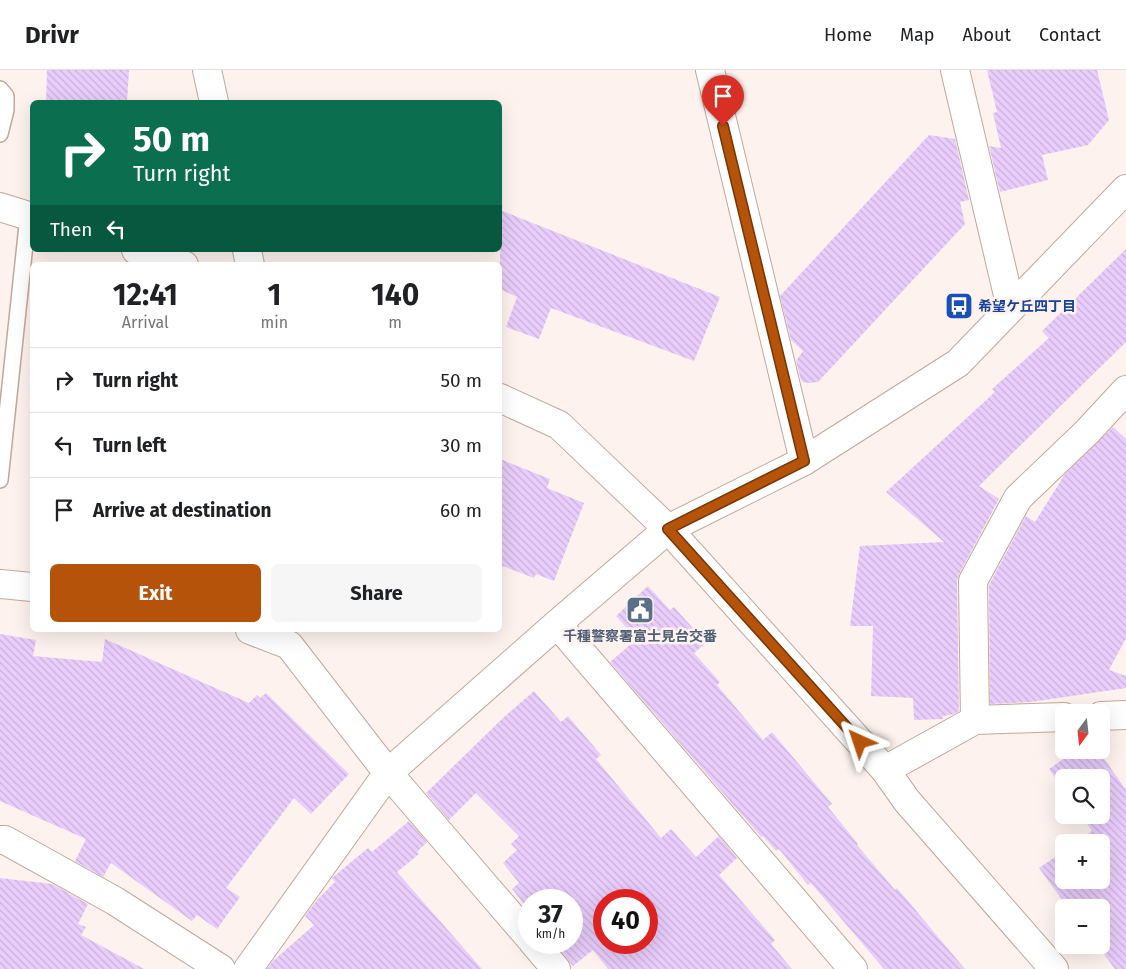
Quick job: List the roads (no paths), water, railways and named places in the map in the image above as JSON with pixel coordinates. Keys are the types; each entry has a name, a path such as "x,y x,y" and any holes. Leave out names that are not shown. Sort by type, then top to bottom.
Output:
{"street":[{"path":"207,70 214,100"},
{"path":"710,70 804,461"},
{"path":"955,70 1011,308"},
{"path":"248,969 388,773 668,529 804,461 958,364 1126,189"},
{"path":"0,207 30,217"},
{"path":"142,252 174,262"},
{"path":"975,720 974,581 1018,498 1087,432 1126,390"},
{"path":"502,399 559,425 668,529 885,770 907,801 1054,969"},
{"path":"0,584 30,587"},
{"path":"557,624 853,969"},
{"path":"255,632 289,645 388,773 518,924"},
{"path":"1110,716 1126,715"},
{"path":"885,770 975,720 1055,717"},
{"path":"0,840 5,840 115,901 221,969"},
{"path":"543,954 556,969"}],"lane":[{"path":"0,89 6,96 6,110 0,134"},
{"path":"0,480 30,217"}],"place":[{"name":"希望ケ丘四丁目","path":"959,306"},
{"name":"千種警察署富士見台交番","path":"640,610"}]}
